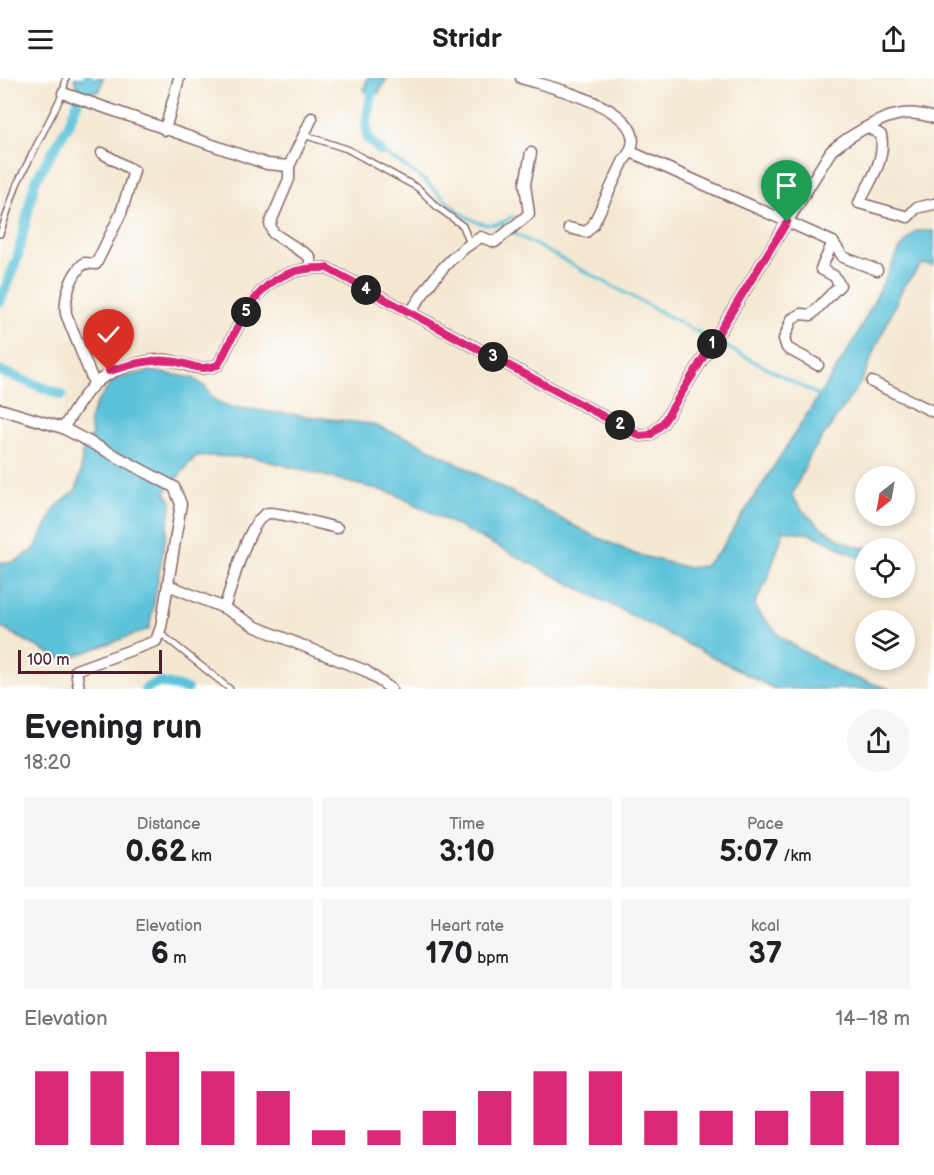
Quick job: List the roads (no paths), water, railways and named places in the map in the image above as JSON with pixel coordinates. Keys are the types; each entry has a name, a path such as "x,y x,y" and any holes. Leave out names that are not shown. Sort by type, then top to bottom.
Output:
{"street":[{"path":"165,130 179,78"},
{"path":"521,78 610,108 626,122 633,138 631,152 624,160 592,225 586,232 569,228"},
{"path":"63,94 267,164 289,166"},
{"path":"63,428 94,383 109,371 148,360 172,361 202,370 218,365 254,298 267,283 310,268 327,268 640,436 650,435 663,423 831,151 844,141 896,115 921,114 934,118"},
{"path":"310,268 310,257 273,233 270,224 289,180 289,166 312,118"},
{"path":"868,128 881,135 883,145 876,170 859,202 908,217 916,208 934,204"},
{"path":"631,152 833,242 843,257 877,270"},
{"path":"94,383 66,314 65,303 75,271 84,263 96,264 122,213 134,171 102,153"},
{"path":"410,313 437,272 451,257 481,237 495,242 529,214 525,184 531,153"},
{"path":"818,365 788,348 784,339 792,319 801,314 811,315 840,285 834,276 820,269 833,242"},
{"path":"872,382 934,412"},
{"path":"0,409 63,428 174,488 181,504 168,585 156,640 76,670 80,688"},
{"path":"224,608 240,566 244,543 259,518 270,513 337,528"},
{"path":"168,585 224,608 256,627 366,671 391,689"}],"lane":[{"path":"0,234 17,184 63,94 66,78"},
{"path":"304,135 348,149 418,188 436,207 463,226 470,244"},
{"path":"159,632 230,689"}],"water":[{"path":"74,78 103,78 100,91 83,94 77,88"},
{"path":"367,78 387,78 379,93 370,95 364,90"},
{"path":"916,231 934,231 934,265 922,264 903,287 861,382 811,454 792,495 811,519 839,539 855,546 855,555 811,534 784,530 766,583 755,603 756,610 780,636 799,649 843,674 890,689 775,689 395,494 252,457 196,456 165,492 172,502 149,629 70,658 58,658 0,627 0,562 14,562 34,550 55,508 76,490 81,472 82,453 92,434 89,421 96,404 115,379 151,371 193,378 205,387 214,400 231,407 370,424 413,440 588,533 635,554 688,568 704,566 719,552 854,341 900,249"}],"waterway":[{"path":"0,302 17,259 35,181 68,126 87,78"},
{"path":"377,78 369,107 367,138 381,151"},
{"path":"381,151 419,176 465,216 476,222 488,225 501,223 513,216"},
{"path":"503,224 517,235 711,339"},
{"path":"717,342 820,396"},
{"path":"0,371 62,395"},
{"path":"145,689 159,682 187,689"}]}
